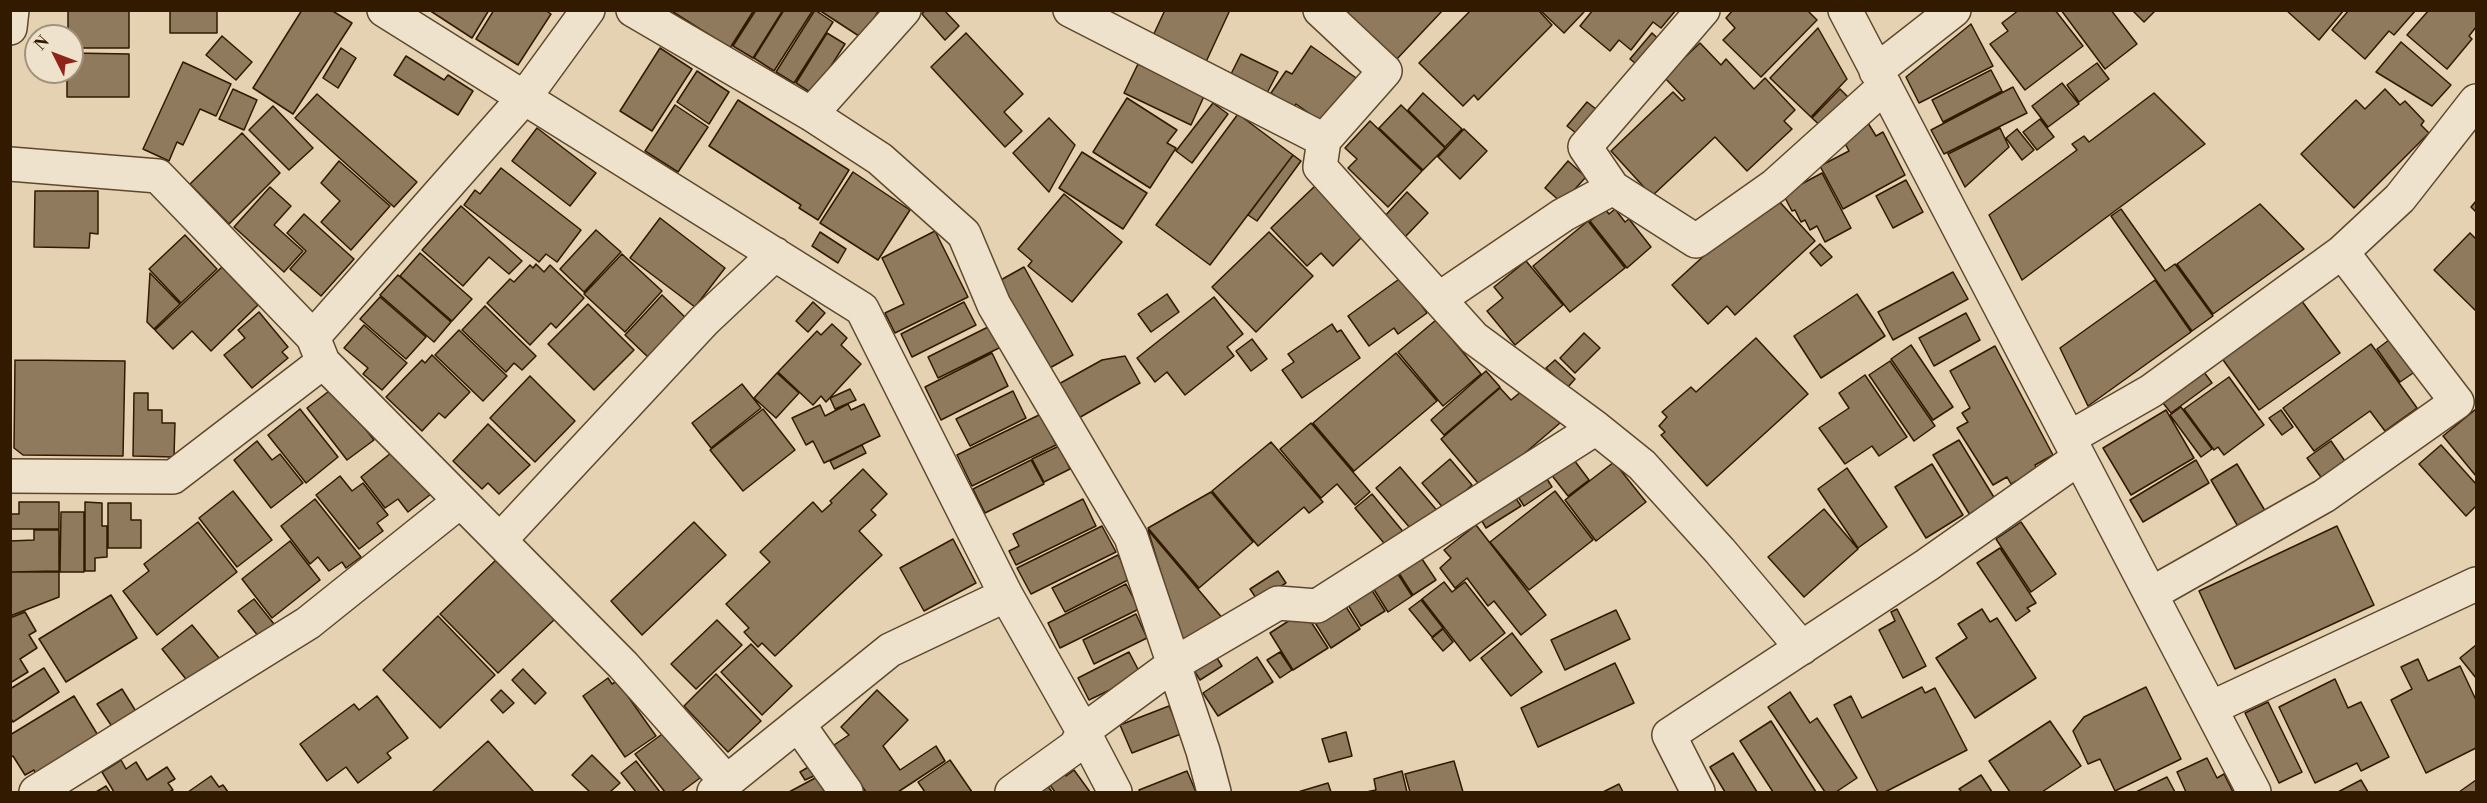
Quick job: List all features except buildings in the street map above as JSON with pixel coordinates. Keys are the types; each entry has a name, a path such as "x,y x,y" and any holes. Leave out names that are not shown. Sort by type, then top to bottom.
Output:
{"street":[{"path":"10,28 12,10"},
{"path":"384,10 862,309 1006,595 1115,792"},
{"path":"10,476 173,477 318,350 524,98 588,10"},
{"path":"633,10 811,114 880,159 964,234 994,305 1131,537 1203,752 1214,792"},
{"path":"811,114 904,10"},
{"path":"1070,10 1324,140"},
{"path":"1320,10 1385,71 1324,140 1320,167 1474,338 1642,465 1720,551 1802,648"},
{"path":"1703,10 1585,147 1613,188 1696,241 1774,186 1880,78 1954,10"},
{"path":"1845,10 2254,792"},
{"path":"1698,792 1669,735 1927,565 2074,448 2342,252 2400,198 2476,101"},
{"path":"10,164 158,176 459,502 500,540 623,665 720,787 890,650 1006,595"},
{"path":"1439,299 1563,215 1613,188"},
{"path":"2151,594 2324,496 2457,402 2342,252"},
{"path":"500,540 704,321 775,254"},
{"path":"1012,792 1076,746 1083,731 1174,664 1278,603 1317,606 1596,428"},
{"path":"36,792 309,623 459,502"},
{"path":"2211,708 2476,584"},
{"path":"798,724 846,792"}]}
